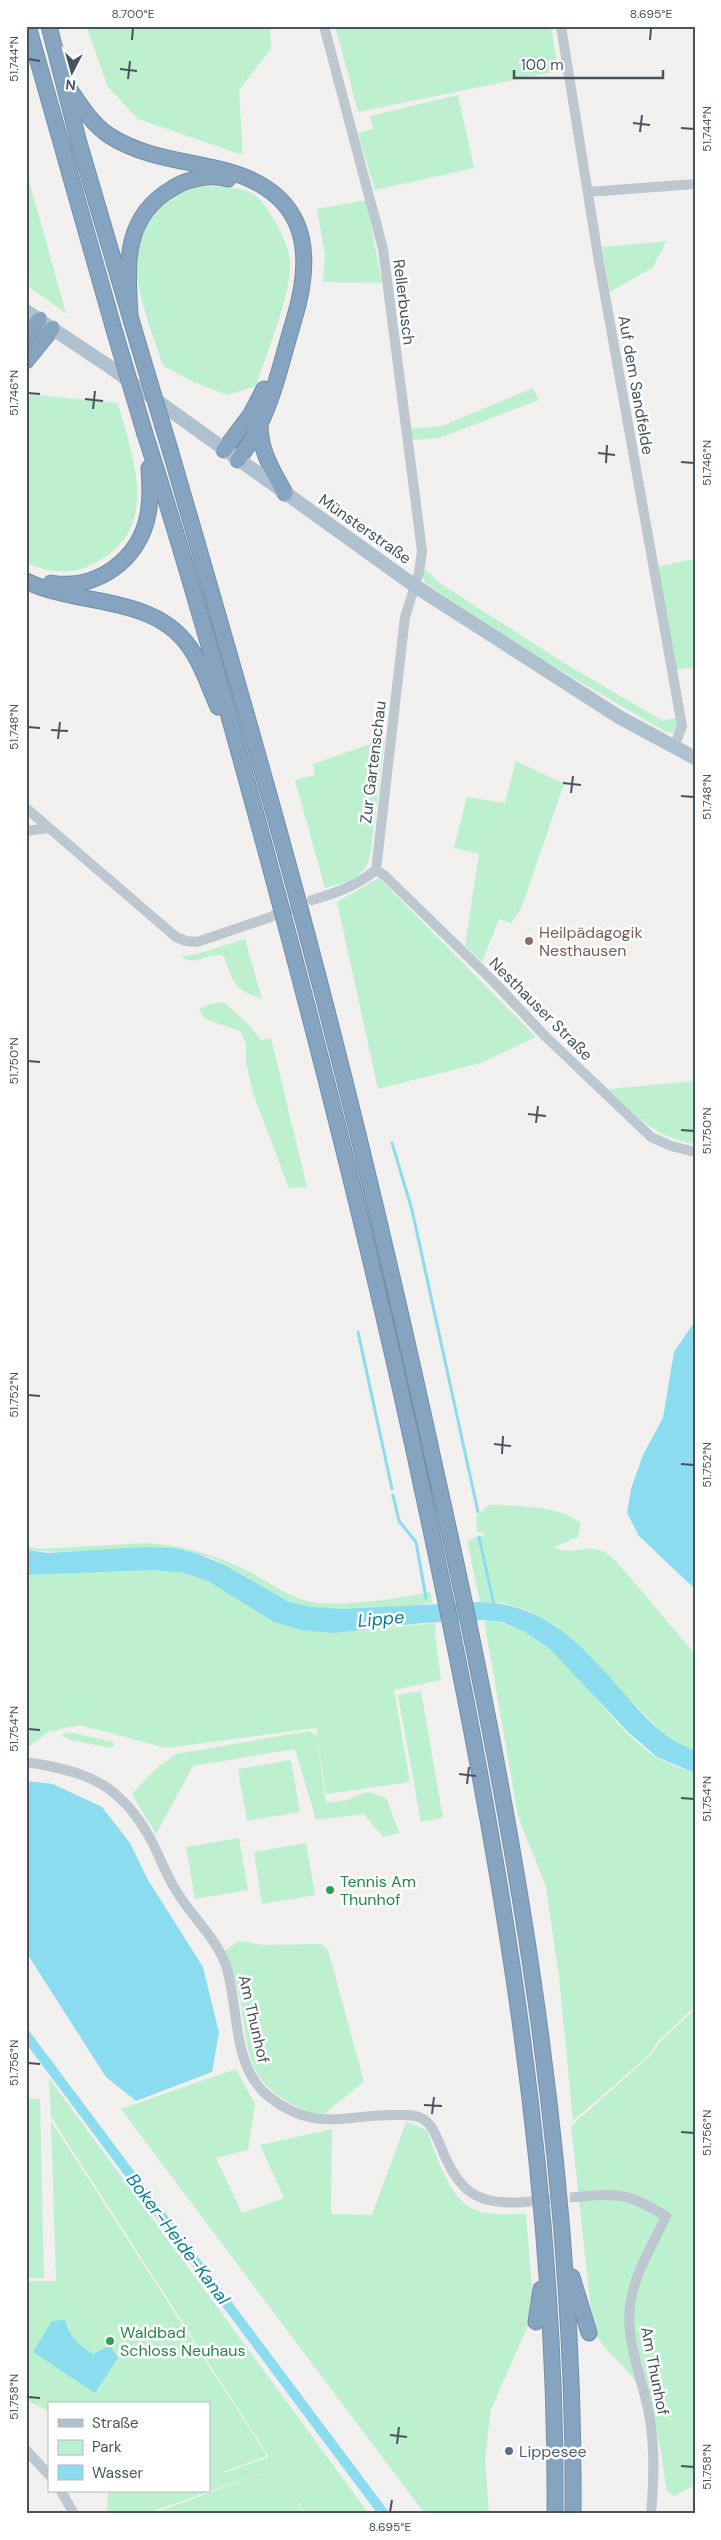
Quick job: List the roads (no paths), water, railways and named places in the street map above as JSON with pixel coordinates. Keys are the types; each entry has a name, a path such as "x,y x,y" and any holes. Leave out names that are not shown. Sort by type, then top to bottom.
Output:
{"highway":[{"path":"28,26 115,333 242,763 324,1068 391,1345 432,1530 464,1685 502,1898 529,2089 546,2251 554,2407 555,2514"},
{"path":"49,26 84,161 171,453 309,940 381,1226 451,1537 483,1691 519,1891 545,2078 563,2244 569,2333 573,2514"},
{"path":"64,81 97,126 111,136 129,147 156,156 221,169 253,180 286,206 298,225 305,250 305,276 298,306 260,425 238,460"},
{"path":"130,314 128,267 131,242 144,212 157,197 178,184 199,177 222,177 250,185 265,195 281,210 291,228 298,251 299,275 293,303 269,381 252,414 224,450"},
{"path":"26,337 39,320"},
{"path":"26,361 52,329"},
{"path":"260,425 260,441 264,455 284,493"},
{"path":"26,575 40,581 64,585 83,582 104,575 130,555 141,539 148,516 150,501 146,439"},
{"path":"26,581 64,594 120,604 166,623 183,638 194,654 242,763"},
{"path":"563,2244 589,2333"},
{"path":"536,2322 546,2251"}],"main road":[{"name":"Münsterstraße","path":"26,310 415,586 559,680 695,758"}],"street":[{"name":"Rellerbusch","path":"324,26 383,249 422,551 415,586"},
{"name":"Auf dem Sandfelde","path":"561,26 588,192 682,726 674,747"},
{"path":"588,192 695,184"},
{"name":"Zur Gartenschau","path":"376,870 405,617 415,586"},
{"path":"26,808 176,937 186,942 197,942 268,918"},
{"path":"26,831 49,828"},
{"path":"312,900 347,889 376,870"},
{"name":"Nesthauser Straße","path":"376,870 384,875 493,981 546,1037 653,1139 695,1152"},
{"name":"Am Thunhof","path":"26,1762 58,1768 100,1783 116,1793 136,1815 174,1888 217,1949 227,1968 241,2046 248,2068 252,2078 268,2095 290,2110 320,2120 414,2115 431,2126 448,2166 458,2183 465,2189 480,2199 495,2202 525,2202"},
{"name":"Am Thunhof","path":"576,2197 624,2195 636,2199 666,2216 641,2268 631,2300 629,2315 633,2349 650,2419 655,2462 651,2514"},
{"path":"26,2450 48,2474"},
{"path":"62,2492 74,2514"}],"water":[{"path":"695,1321 695,1589 639,1536 627,1513 631,1489 643,1455 663,1418 674,1352"},
{"name":"Lippe","path":"145,1547 173,1548 195,1553 225,1565 289,1602 311,1607 344,1609 480,1602 505,1605 527,1611 565,1633 597,1663 650,1722 675,1741 695,1750 695,1773 657,1757 628,1732 550,1649 525,1632 502,1622 484,1620 422,1623 335,1633 301,1630 274,1622 208,1581 184,1573 153,1570 26,1575 26,1550 48,1553"},
{"path":"26,1781 53,1784 102,1807 130,1843 148,1880 203,1967 219,2033 212,2072 136,2101 106,2077 26,1952"},
{"path":"65,2320 72,2336 88,2351 93,2354 110,2346 118,2358 95,2393 33,2352 52,2321"}],"waterway":[{"path":"392,1143 412,1210 478,1512"},
{"path":"358,1332 392,1489"},
{"path":"393,1495 399,1521 416,1542 426,1598"},
{"path":"479,1537 494,1605"},
{"name":"Boker-Heide-Kanal","path":"26,2035 384,2514"}],"tunnel":[{"path":"268,918 312,900"},
{"path":"525,2202 576,2197"}],"place":[{"name":"Heilpädagogik Nesthausen","path":"529,941"},
{"name":"Tennis Am Thunhof","path":"330,1890"},
{"name":"Waldbad Schloss Neuhaus","path":"110,2341"},
{"name":"Lippesee","path":"509,2451"}]}
